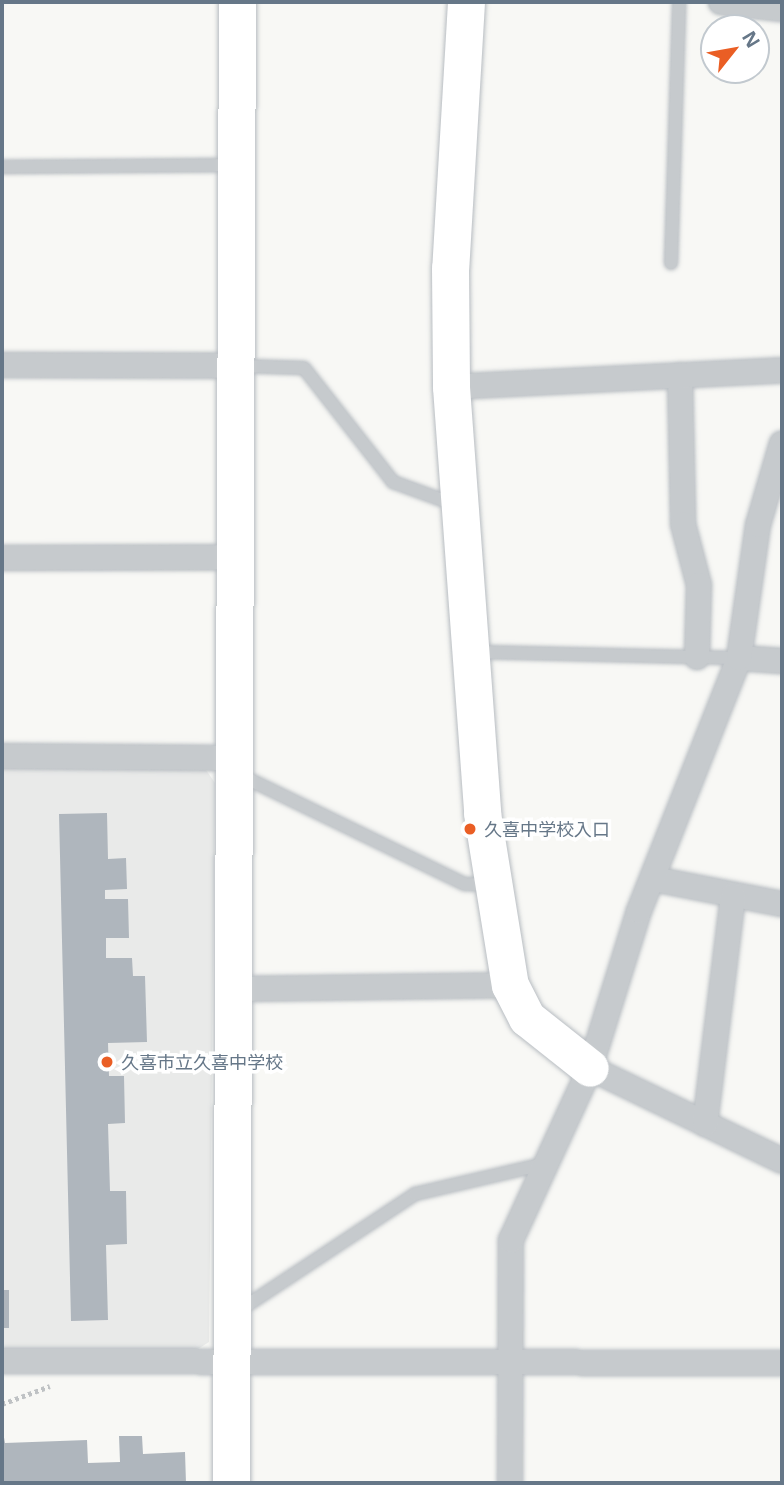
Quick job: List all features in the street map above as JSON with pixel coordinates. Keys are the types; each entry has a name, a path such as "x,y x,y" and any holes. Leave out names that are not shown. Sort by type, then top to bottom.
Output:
{"street":[{"path":"231,1483 237,2"},
{"path":"466,2 450,268 451,387 467,652 493,885 510,985 527,1018 590,1068 782,1161"},
{"path":"721,2 782,9"},
{"path":"2,365 236,366"},
{"path":"451,387 782,370"},
{"path":"680,375 683,524 699,584 697,657"},
{"path":"510,1483 511,1240 540,1166 590,1068 654,879 739,658 758,525 782,443"},
{"path":"2,558 235,557"},
{"path":"739,658 782,661"},
{"path":"2,756 234,765"},
{"path":"654,879 782,904"},
{"path":"705,1124 733,896"},
{"path":"233,989 510,985"},
{"path":"2,1361 231,1364 782,1363"}],"lane":[{"path":"671,263 680,2"},
{"path":"2,167 237,165"},
{"path":"236,366 304,368 393,482 458,507"},
{"path":"467,652 739,658"},
{"path":"234,765 466,884 493,885"},
{"path":"231,1316 415,1194 540,1166"}],"shaded area":[{"name":"久喜市立久喜中学校","path":"2,765 204,767 215,783 209,1342 190,1354 2,1353"}],"building":[{"path":"107,813 108,859 126,858 127,889 105,890 105,899 128,899 129,938 106,938 106,958 132,958 133,976 145,976 147,1042 108,1043 109,1076 124,1076 125,1123 108,1124 110,1191 126,1191 127,1244 106,1245 108,1320 71,1321 59,814"},
{"path":"2,1290 9,1290 9,1328 2,1328"},
{"path":"2,1426 5,1443 87,1440 88,1463 120,1462 119,1436 142,1436 143,1454 185,1452 186,1483 2,1483"}],"place":[{"name":"久喜中学校入口","path":"470,829"},
{"name":"久喜市立久喜中学校","path":"107,1062"}]}
